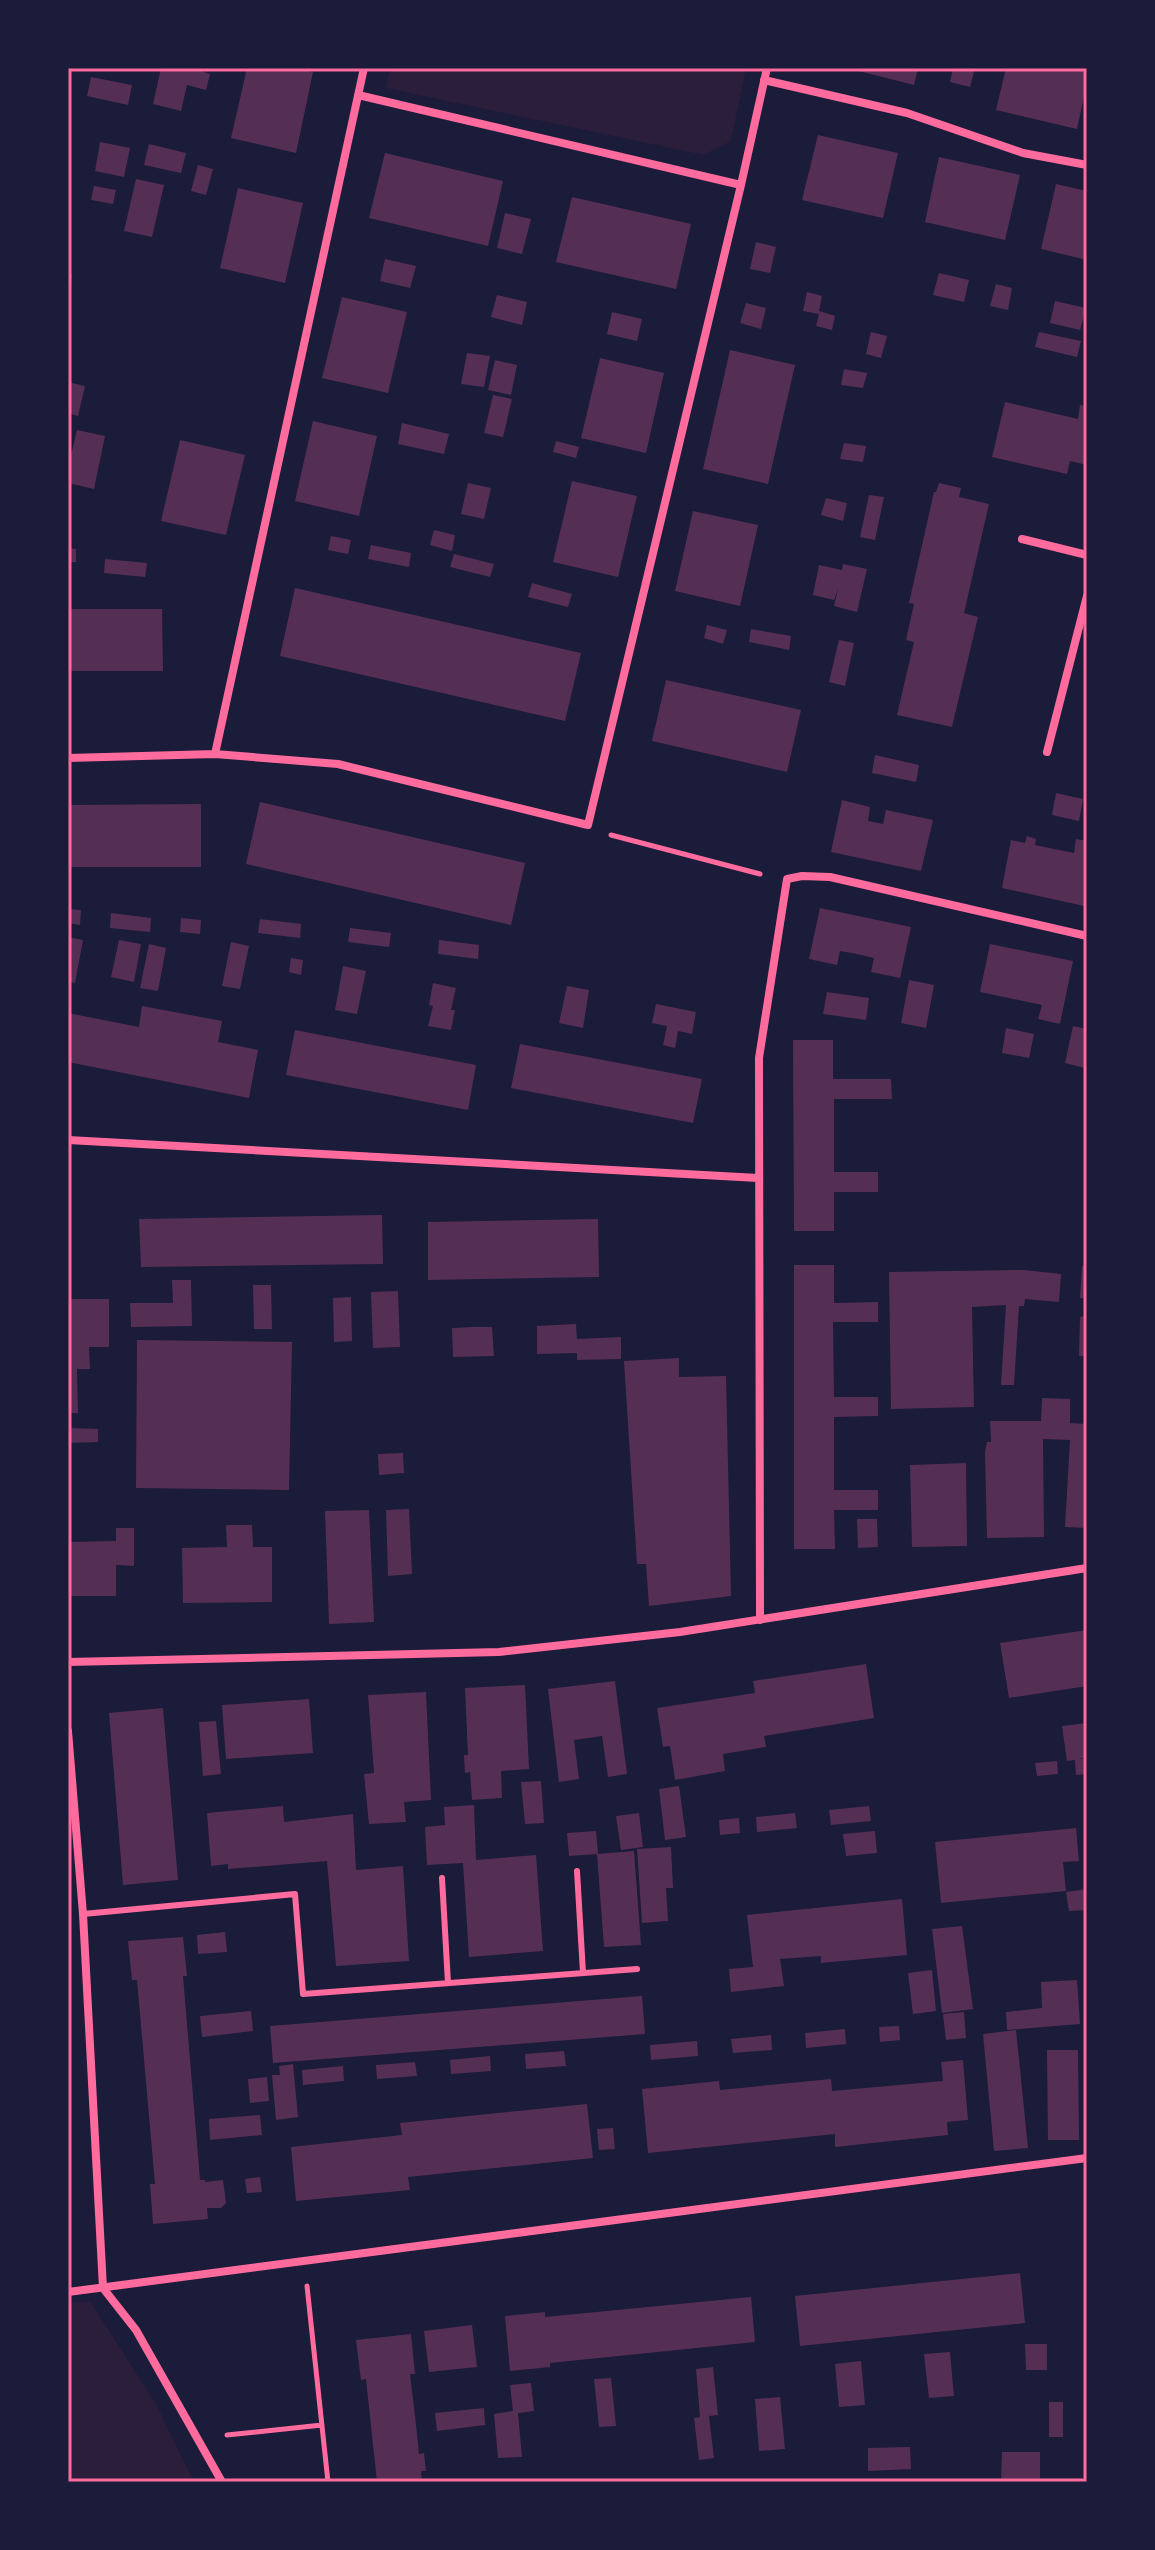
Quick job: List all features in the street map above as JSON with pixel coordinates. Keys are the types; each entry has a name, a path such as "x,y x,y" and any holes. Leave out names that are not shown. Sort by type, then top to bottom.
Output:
{"street":[{"path":"215,754 364,68"},
{"path":"68,758 215,754 338,764 588,825 767,68"},
{"path":"764,80 907,113 1023,153 1087,165"},
{"path":"358,95 741,185"},
{"path":"1022,539 1087,555"},
{"path":"1047,752 1087,596"},
{"path":"760,1620 759,1058 787,879 830,877 1087,936"},
{"path":"68,1140 758,1178"},
{"path":"68,1662 499,1652 760,1620 1087,1568"},
{"path":"68,1731 83,1914 103,2288 136,2330 222,2482"},
{"path":"68,2292 1087,2158"}],"lane":[{"path":"577,1871 583,1973"},
{"path":"442,1878 448,1983"},
{"path":"83,1914 295,1894 303,1994 637,1969"}],"path":[{"path":"588,825 613,836 787,879"},
{"path":"304,2261 328,2482"},
{"path":"197,2438 322,2425"}],"shaded area":[{"path":"390,68 746,68 731,141 704,155 386,88"},
{"path":"90,2301 156,2404 194,2482 68,2482 68,2303"}],"building":[{"path":"161,68 191,68 210,74 206,90 187,85 181,111 153,104"},
{"path":"247,68 296,68 313,72 296,153 231,138"},
{"path":"847,68 918,68 914,85"},
{"path":"953,68 975,68 970,87 950,82"},
{"path":"1006,68 1087,68 1077,129 996,110"},
{"path":"91,77 132,85 128,105 87,96"},
{"path":"818,135 898,153 883,218 802,200"},
{"path":"100,142 130,148 124,177 95,171"},
{"path":"149,144 186,153 181,173 144,165"},
{"path":"385,153 503,181 488,246 369,218"},
{"path":"939,157 1020,175 1005,240 925,222"},
{"path":"198,165 213,169 206,195 191,191"},
{"path":"136,179 164,185 152,237 124,231"},
{"path":"1056,184 1087,191 1087,260 1041,249"},
{"path":"94,186 116,190 113,204 91,200"},
{"path":"238,188 303,203 285,283 220,268"},
{"path":"572,197 691,224 676,289 556,262"},
{"path":"505,213 531,219 522,254 497,248"},
{"path":"756,242 776,247 770,273 750,269"},
{"path":"385,259 416,266 410,288 380,281"},
{"path":"68,273 72,274 70,295 68,295"},
{"path":"939,273 969,280 964,302 933,295"},
{"path":"996,284 1012,288 1008,310 990,306"},
{"path":"807,292 822,296 819,311 835,316 832,330 816,326 819,314 803,311"},
{"path":"497,295 527,302 522,325 491,317"},
{"path":"342,297 407,312 388,393 322,378"},
{"path":"1055,301 1086,308 1080,330 1050,323"},
{"path":"746,303 766,308 761,329 740,323"},
{"path":"612,312 642,319 637,341 607,334"},
{"path":"871,332 887,336 881,358 866,354"},
{"path":"1039,332 1081,341 1077,357 1035,347"},
{"path":"730,350 795,365 768,484 703,469"},
{"path":"467,353 490,356 484,387 461,384"},
{"path":"600,358 664,373 646,453 581,438"},
{"path":"495,360 517,365 511,395 488,390"},
{"path":"844,369 867,373 863,388 841,385"},
{"path":"68,382 85,386 78,416 68,413"},
{"path":"493,395 512,399 503,437 484,433"},
{"path":"1005,402 1078,419 1080,405 1087,406 1087,465 1070,461 1067,474 992,457"},
{"path":"313,421 377,436 359,516 295,501"},
{"path":"402,423 449,434 444,454 398,444"},
{"path":"77,430 105,436 94,489 68,483 68,468"},
{"path":"180,440 245,455 226,535 161,521"},
{"path":"556,441 579,447 576,458 553,452"},
{"path":"844,443 866,446 863,462 840,459"},
{"path":"572,481 637,496 618,577 553,562"},
{"path":"468,483 491,488 484,519 461,514"},
{"path":"939,483 961,488 959,497 989,504 964,613 978,617 952,727 897,715 914,642 906,640 914,604 909,603 934,492"},
{"path":"869,495 884,497 875,540 860,537"},
{"path":"826,498 847,503 843,521 821,515"},
{"path":"693,511 758,525 740,606 675,591"},
{"path":"434,530 455,535 452,551 430,545"},
{"path":"331,536 351,540 348,554 328,550"},
{"path":"371,545 411,553 409,567 368,559"},
{"path":"68,548 76,549 76,562 68,562"},
{"path":"454,554 494,564 490,577 450,567"},
{"path":"105,559 147,563 145,577 104,573"},
{"path":"843,564 867,569 857,612 834,606 838,589 834,600 813,595 819,565 842,570"},
{"path":"532,583 572,594 568,607 528,597"},
{"path":"295,588 581,653 565,721 280,656"},
{"path":"68,609 162,609 163,671 68,671"},
{"path":"707,625 727,630 723,644 704,638"},
{"path":"751,629 791,636 789,650 749,642"},
{"path":"839,640 854,643 845,686 829,682"},
{"path":"666,680 801,710 787,772 652,741"},
{"path":"875,755 919,765 916,782 872,773"},
{"path":"1056,793 1083,799 1079,821 1052,815"},
{"path":"842,800 870,807 868,821 883,824 886,810 933,820 921,871 831,852"},
{"path":"260,802 525,863 511,925 246,864"},
{"path":"201,804 201,867 68,867 68,805"},
{"path":"1027,836 1036,839 1035,845 1074,853 1076,839 1087,841 1084,906 1002,888 1011,840 1025,843"},
{"path":"820,908 911,927 900,978 871,972 874,958 857,954 840,951 837,965 809,959"},
{"path":"68,909 81,910 80,925 68,923"},
{"path":"111,913 151,918 150,932 110,928"},
{"path":"181,918 201,920 200,934 180,932"},
{"path":"260,919 301,924 300,938 258,933"},
{"path":"350,928 391,933 389,947 348,942"},
{"path":"68,937 83,940 75,983 68,982"},
{"path":"119,940 141,944 134,982 111,977"},
{"path":"439,940 479,945 478,959 438,954"},
{"path":"231,942 249,946 240,989 222,986"},
{"path":"149,944 166,948 158,991 140,988"},
{"path":"990,944 1073,961 1060,1024 1038,1019 1042,1005 980,992"},
{"path":"291,958 303,960 301,975 289,972"},
{"path":"343,966 366,971 357,1014 335,1010"},
{"path":"909,980 934,985 926,1028 901,1023"},
{"path":"433,983 456,988 451,1030 428,1026 433,1006 429,1005"},
{"path":"567,986 589,990 583,1028 559,1023"},
{"path":"827,992 869,998 866,1020 823,1014"},
{"path":"656,1004 696,1012 692,1034 678,1031 675,1048 663,1045 667,1026 652,1023"},
{"path":"142,1006 222,1021 218,1042 258,1050 249,1098 68,1062 68,1013 139,1027"},
{"path":"1073,1026 1087,1029 1085,1068 1065,1063"},
{"path":"1006,1028 1034,1034 1029,1058 1002,1053"},
{"path":"295,1030 476,1065 468,1110 286,1075"},
{"path":"793,1040 833,1040 833,1079 891,1079 892,1099 834,1099 834,1172 878,1172 878,1192 834,1192 834,1231 794,1231"},
{"path":"520,1044 702,1079 693,1123 511,1088"},
{"path":"382,1215 383,1264 141,1267 139,1219"},
{"path":"598,1219 599,1277 428,1280 428,1222"},
{"path":"794,1265 834,1265 834,1303 878,1302 878,1322 833,1322 834,1397 878,1397 878,1416 834,1417 834,1490 878,1490 878,1510 834,1510 835,1549 794,1549"},
{"path":"1082,1266 1087,1266 1087,1298 1080,1298"},
{"path":"1024,1270 1061,1274 1059,1302 1025,1299 1024,1306 1019,1306 1014,1385 1001,1385 1006,1305 972,1307 974,1407 891,1409 889,1272"},
{"path":"172,1280 191,1280 192,1326 131,1327 130,1303 173,1303"},
{"path":"253,1285 271,1285 272,1329 254,1329"},
{"path":"398,1291 400,1347 373,1348 371,1292"},
{"path":"351,1297 352,1341 334,1342 333,1298"},
{"path":"68,1299 109,1299 109,1347 89,1347 90,1369 77,1369 78,1413 68,1413"},
{"path":"1087,1316 1087,1356 1079,1356 1080,1317"},
{"path":"576,1324 577,1339 621,1337 621,1359 577,1360 577,1353 537,1354 537,1326"},
{"path":"492,1327 494,1356 453,1357 452,1328"},
{"path":"137,1340 292,1342 289,1490 136,1488"},
{"path":"679,1358 679,1377 726,1376 731,1596 649,1606 646,1564 637,1564 624,1361"},
{"path":"1042,1398 1070,1399 1070,1423 1087,1424 1087,1528 1065,1527 1070,1440 1043,1439 1044,1537 987,1538 985,1453 987,1442 991,1442 990,1421 1041,1421"},
{"path":"68,1428 98,1429 98,1442 68,1443"},
{"path":"403,1453 404,1473 379,1475 378,1454"},
{"path":"966,1463 967,1546 912,1547 910,1465"},
{"path":"409,1509 412,1574 388,1576 386,1510"},
{"path":"369,1510 374,1622 329,1624 325,1511"},
{"path":"857,1519 877,1519 878,1547 858,1548"},
{"path":"226,1525 252,1525 253,1547 272,1547 272,1602 183,1603 182,1548 227,1547"},
{"path":"116,1528 134,1528 134,1566 116,1565 116,1596 68,1596 68,1542 116,1541"},
{"path":"1087,1630 1087,1686 1009,1698 1000,1643"},
{"path":"866,1664 874,1718 764,1736 766,1747 723,1754 725,1771 675,1780 670,1746 663,1747 657,1708 755,1693 753,1681"},
{"path":"615,1681 627,1774 608,1777 602,1736 574,1740 579,1779 559,1782 548,1689"},
{"path":"525,1685 529,1769 501,1771 502,1798 472,1800 470,1772 465,1773 464,1755 468,1755 465,1688"},
{"path":"426,1692 431,1800 404,1802 406,1822 369,1824 364,1774 374,1773 368,1695"},
{"path":"309,1699 313,1753 226,1759 222,1705"},
{"path":"163,1708 178,1880 123,1885 109,1713"},
{"path":"216,1721 221,1774 203,1776 199,1722"},
{"path":"1087,1723 1087,1758 1078,1759 1087,1759 1087,1774 1076,1775 1075,1760 1067,1761 1062,1726"},
{"path":"1057,1761 1058,1774 1037,1776 1035,1763"},
{"path":"541,1781 544,1823 525,1824 521,1782"},
{"path":"679,1786 686,1837 665,1840 659,1789"},
{"path":"474,1805 476,1860 536,1855 543,1951 469,1957 463,1863 427,1865 425,1827 445,1825 444,1807"},
{"path":"283,1806 284,1822 353,1814 356,1870 403,1866 409,1961 336,1966 327,1861 228,1869 228,1864 211,1866 207,1813"},
{"path":"869,1806 871,1821 831,1825 829,1810"},
{"path":"639,1813 643,1847 621,1850 616,1816"},
{"path":"795,1813 797,1828 757,1832 756,1817"},
{"path":"739,1818 740,1833 720,1835 719,1820"},
{"path":"1076,1828 1079,1861 1063,1862 1066,1891 941,1903 935,1842"},
{"path":"596,1831 598,1854 569,1856 567,1833"},
{"path":"875,1831 877,1853 846,1856 843,1834"},
{"path":"671,1847 673,1888 666,1888 668,1921 642,1923 637,1849"},
{"path":"634,1851 641,1945 604,1947 597,1854"},
{"path":"1087,1889 1087,1910 1069,1911 1066,1892"},
{"path":"902,1899 907,1955 821,1963 821,1956 780,1959 784,1986 731,1992 729,1969 753,1967 747,1915"},
{"path":"962,1926 973,2009 942,2013 932,1929"},
{"path":"225,1932 227,1952 198,1954 197,1935"},
{"path":"183,1937 187,1976 183,1976 200,2180 223,2180 226,2203 221,2208 207,2208 208,2219 153,2224 150,2184 155,2184 137,1980 132,1980 128,1941"},
{"path":"932,1970 936,2011 913,2014 908,1973"},
{"path":"1077,1980 1080,2024 1007,2030 1006,2012 1042,2008 1041,1982"},
{"path":"642,1996 645,2034 273,2063 270,2026"},
{"path":"251,2011 253,2031 202,2037 200,2016"},
{"path":"964,2012 966,2038 946,2040 943,2014"},
{"path":"899,2026 900,2040 880,2042 879,2027"},
{"path":"845,2029 846,2044 806,2048 805,2033"},
{"path":"1016,2030 1028,2148 994,2151 983,2034"},
{"path":"771,2035 772,2050 733,2053 731,2039"},
{"path":"697,2041 698,2056 651,2060 650,2045"},
{"path":"1047,2050 1078,2050 1079,2140 1048,2140"},
{"path":"564,2051 566,2066 526,2069 525,2054"},
{"path":"490,2056 491,2071 451,2074 450,2060"},
{"path":"963,2060 968,2120 947,2122 948,2135 835,2147 835,2134 648,2153 642,2089 719,2081 720,2090 831,2079 832,2091 943,2081 941,2062"},
{"path":"415,2062 417,2076 377,2079 376,2065"},
{"path":"293,2064 298,2117 276,2120 272,2075 280,2075 279,2066"},
{"path":"343,2066 344,2081 303,2085 302,2070"},
{"path":"267,2077 269,2101 250,2103 248,2079"},
{"path":"587,2104 593,2158 408,2177 410,2190 296,2201 291,2147 402,2135 400,2123"},
{"path":"260,2115 262,2135 210,2140 209,2119"},
{"path":"613,2128 615,2149 599,2150 597,2129"},
{"path":"260,2177 262,2192 247,2193 245,2179"},
{"path":"1020,2273 1025,2323 800,2346 795,2296"},
{"path":"751,2297 755,2342 550,2363 550,2367 510,2371 505,2316 545,2312 545,2317"},
{"path":"472,2325 477,2367 429,2372 424,2331"},
{"path":"411,2334 415,2374 410,2374 419,2454 424,2453 426,2471 421,2471 422,2482 377,2482 366,2379 361,2380 356,2340"},
{"path":"1025,2344 1047,2344 1047,2370 1026,2370"},
{"path":"950,2352 954,2396 929,2398 924,2354"},
{"path":"861,2361 865,2405 839,2407 835,2364"},
{"path":"713,2367 718,2415 709,2416 714,2458 699,2460 694,2418 700,2417 696,2369"},
{"path":"611,2378 616,2426 599,2427 594,2379"},
{"path":"531,2383 534,2411 518,2413 522,2457 498,2458 494,2414 513,2411 510,2385"},
{"path":"780,2397 785,2449 759,2451 755,2399"},
{"path":"1049,2402 1063,2402 1063,2437 1049,2437"},
{"path":"484,2408 485,2425 437,2431 435,2413"},
{"path":"910,2447 911,2469 868,2471 868,2448"},
{"path":"1002,2452 1040,2452 1040,2482 1001,2482"}]}
